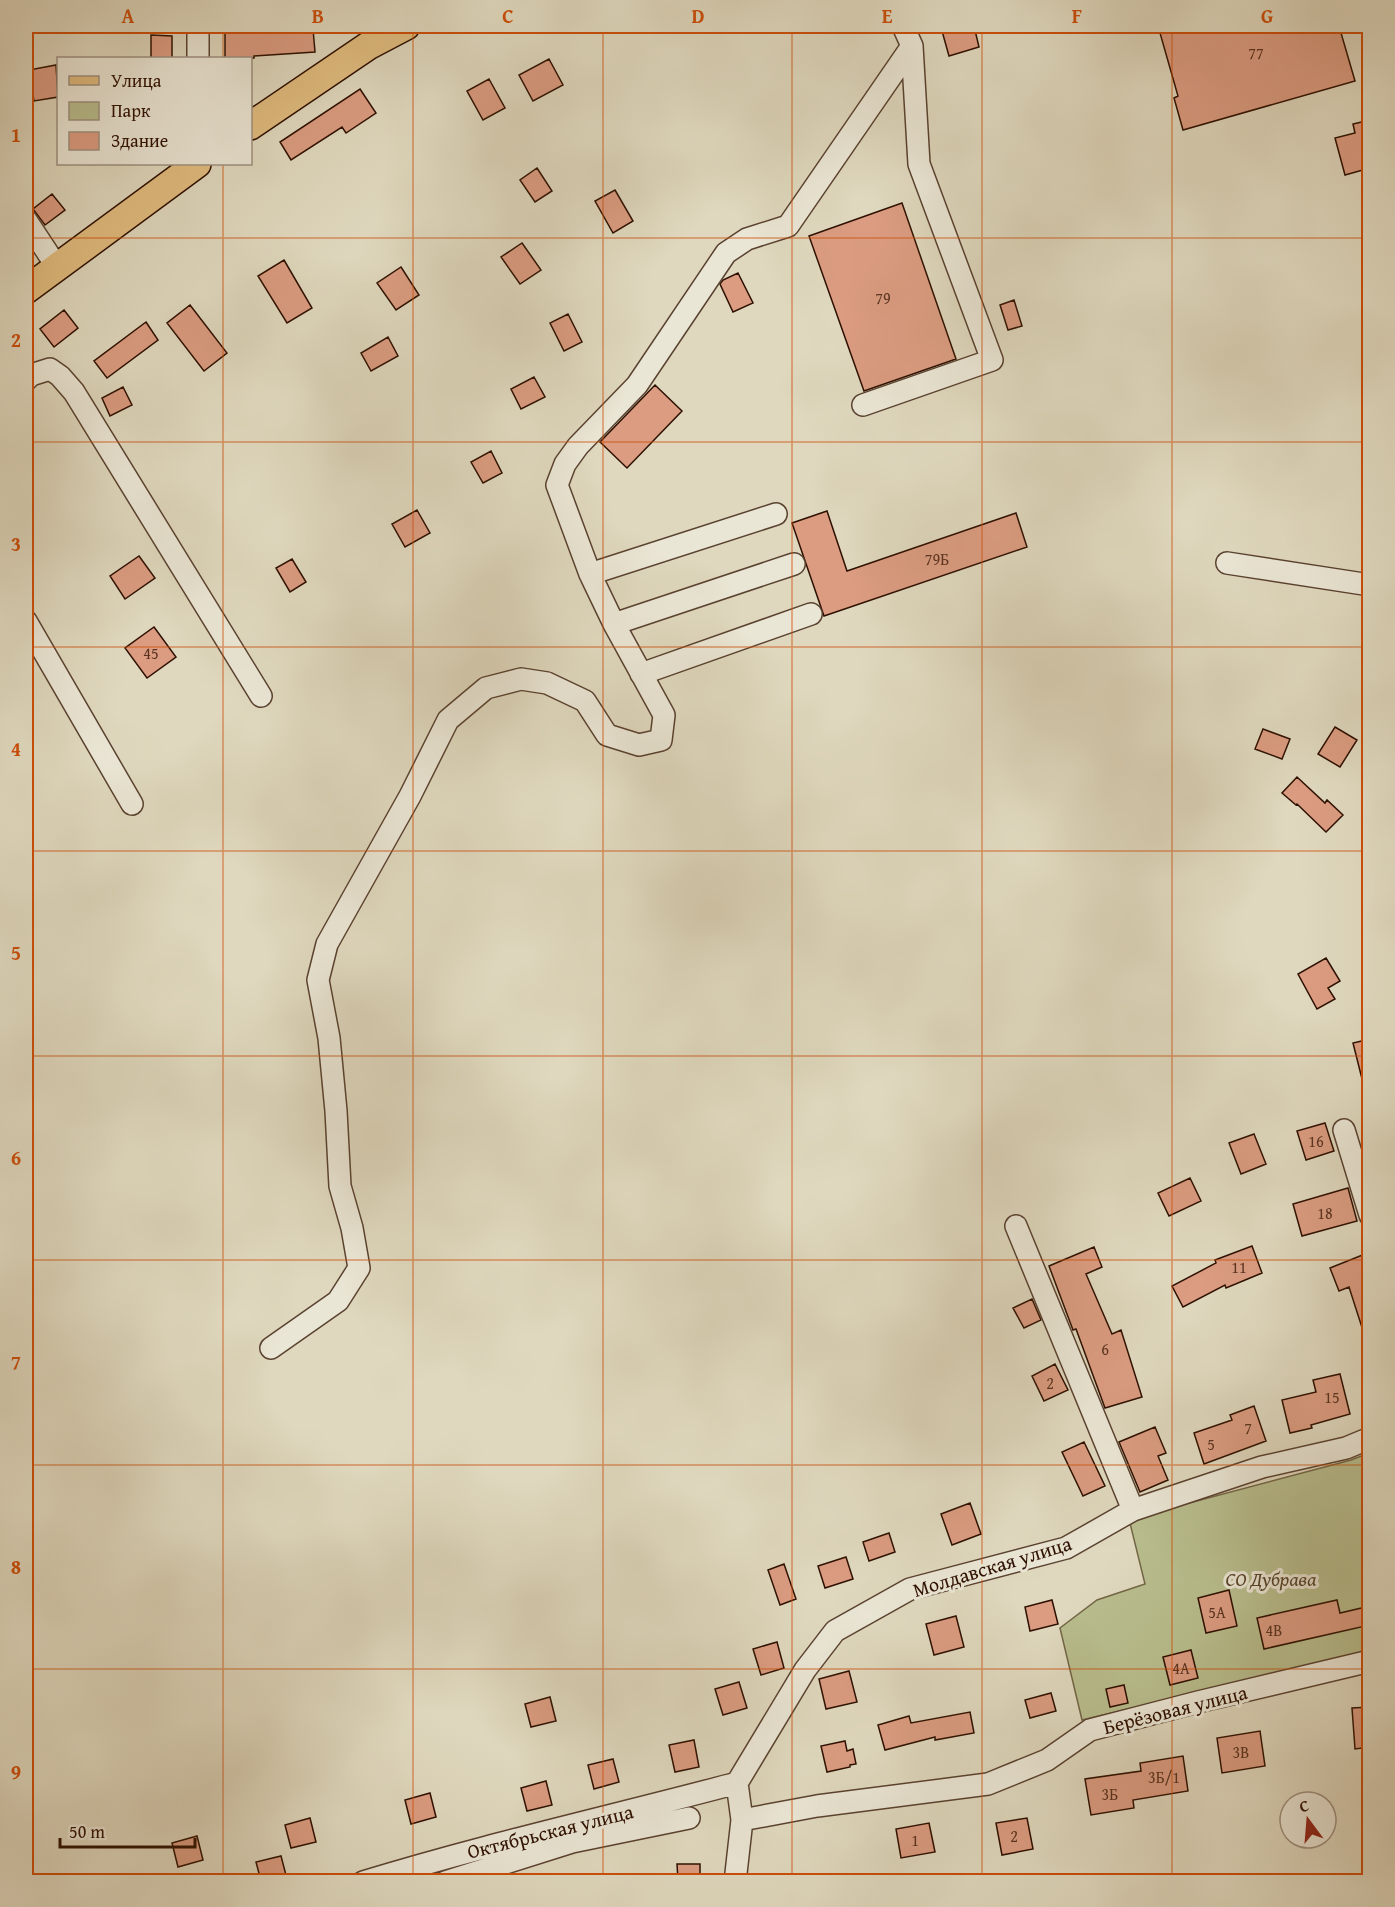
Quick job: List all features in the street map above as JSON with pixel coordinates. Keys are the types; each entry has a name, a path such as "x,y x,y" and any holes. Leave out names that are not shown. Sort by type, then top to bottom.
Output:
{"main road":[{"path":"252,125 368,46 406,26"},
{"path":"26,290 195,165"}],"street":[{"path":"198,26 198,57"},
{"path":"863,405 992,360 919,164 912,46 903,26"},
{"path":"271,1348 338,1301 359,1268 352,1228 340,1186 329,1038 318,980 327,944 410,796 448,720 486,688 521,679 547,683 585,701 607,735 639,745 661,740 664,714 614,624 590,574 557,485 565,464 578,446 637,385 726,253 747,239 789,226 912,46"},
{"path":"26,220 57,267"},
{"path":"26,380 31,375 50,369 60,376 74,392 261,696"},
{"path":"590,574 776,514"},
{"path":"1227,563 1370,585"},
{"path":"614,624 794,564"},
{"path":"641,674 811,614"},
{"path":"26,621 132,804"},
{"path":"1344,1130 1370,1215"},
{"path":"1016,1227 1133,1510"},
{"name":"Молдавская улица","path":"737,1783 805,1670 835,1631 910,1589 1066,1548 1133,1510 1262,1467 1346,1448 1370,1438"},
{"name":"Берёзовая улица","path":"742,1820 817,1806 988,1784 1047,1760 1090,1730 1370,1661"},
{"path":"735,1881 742,1820 737,1783"},
{"name":"Октябрьская улица","path":"363,1881 395,1877 541,1831 649,1807 737,1783"},
{"path":"445,1881 572,1842 689,1818"}],"green space":[{"name":"СО Дубрава","path":"1369,1453 1369,1651 1082,1720 1060,1628 1097,1600 1145,1584 1129,1519 1351,1460"}],"building":[{"path":"961,26 974,26 979,47 949,56 942,31"},
{"path":"1158,26 1339,26 1355,81 1183,130 1174,98 1178,96"},
{"path":"313,29 315,52 254,56 254,58 225,57 225,33"},
{"path":"151,35 172,36 172,57 151,57"},
{"path":"549,59 563,85 533,101 519,75"},
{"path":"56,65 57,97 34,101 29,70"},
{"path":"489,79 505,108 483,120 467,91"},
{"path":"360,89 376,113 346,133 342,127 291,160 280,142"},
{"path":"1370,120 1370,168 1345,175 1335,138 1355,133 1353,124"},
{"path":"537,168 552,191 535,202 520,180"},
{"path":"615,190 633,221 613,233 595,201"},
{"path":"52,194 65,210 45,225 33,209"},
{"path":"902,203 956,359 864,391 809,236"},
{"path":"522,243 541,270 520,284 501,257"},
{"path":"284,260 312,308 287,323 258,276"},
{"path":"401,267 419,295 396,310 377,283"},
{"path":"738,273 753,303 733,312 720,284 723,280"},
{"path":"1014,300 1022,326 1008,330 1000,305"},
{"path":"190,305 227,353 204,371 167,323"},
{"path":"64,310 78,328 54,347 40,329"},
{"path":"568,314 582,342 564,351 550,323"},
{"path":"146,322 158,340 107,378 94,361"},
{"path":"388,337 398,356 371,371 361,353"},
{"path":"534,377 545,397 521,409 511,389"},
{"path":"655,385 682,411 627,468 600,442"},
{"path":"123,387 132,405 110,416 102,398"},
{"path":"491,451 502,473 483,483 471,462"},
{"path":"417,510 430,533 405,547 392,524"},
{"path":"827,511 847,571 1016,513 1027,547 824,616 792,523"},
{"path":"139,556 155,578 125,599 110,576"},
{"path":"292,559 306,582 290,592 276,568"},
{"path":"154,627 176,657 147,678 125,648"},
{"path":"1335,727 1357,740 1340,767 1318,754"},
{"path":"1263,729 1290,739 1282,759 1255,749"},
{"path":"1297,777 1325,803 1327,800 1343,815 1326,832 1282,793"},
{"path":"1326,958 1340,981 1328,988 1335,999 1317,1009 1298,974"},
{"path":"1370,1039 1370,1086 1364,1087 1353,1043"},
{"path":"1325,1123 1334,1151 1306,1160 1297,1131"},
{"path":"1254,1134 1266,1164 1241,1174 1229,1143"},
{"path":"1190,1178 1201,1201 1169,1216 1158,1193"},
{"path":"1348,1188 1357,1221 1302,1236 1293,1204"},
{"path":"1252,1246 1262,1273 1226,1288 1225,1285 1183,1307 1172,1286 1216,1263 1215,1260"},
{"path":"1094,1247 1102,1267 1086,1274 1112,1334 1121,1330 1142,1397 1105,1408 1076,1329 1073,1330 1049,1266"},
{"path":"1365,1254 1370,1265 1370,1340 1366,1340 1349,1287 1339,1291 1330,1268"},
{"path":"1032,1299 1041,1320 1024,1328 1013,1308"},
{"path":"1055,1364 1068,1390 1044,1401 1032,1376"},
{"path":"1340,1374 1350,1414 1311,1425 1312,1428 1290,1433 1282,1400 1316,1392 1313,1380"},
{"path":"1254,1406 1266,1441 1204,1464 1194,1433 1232,1420 1230,1415"},
{"path":"1155,1427 1166,1453 1158,1456 1168,1480 1140,1492 1119,1442"},
{"path":"1084,1442 1105,1486 1083,1496 1062,1452"},
{"path":"970,1503 981,1534 952,1545 941,1514"},
{"path":"889,1533 895,1552 869,1561 863,1542"},
{"path":"846,1557 853,1579 825,1588 818,1566"},
{"path":"784,1564 796,1599 780,1605 768,1570"},
{"path":"1229,1590 1237,1626 1206,1633 1198,1598"},
{"path":"1052,1600 1058,1624 1030,1631 1025,1607"},
{"path":"1337,1600 1340,1613 1370,1606 1370,1625 1264,1649 1257,1618"},
{"path":"956,1616 964,1647 934,1655 926,1624"},
{"path":"777,1642 784,1668 761,1675 753,1649"},
{"path":"1191,1650 1198,1678 1170,1685 1163,1657"},
{"path":"849,1671 857,1702 826,1709 819,1679"},
{"path":"739,1682 747,1708 723,1715 715,1689"},
{"path":"1124,1685 1128,1703 1110,1707 1106,1689"},
{"path":"1051,1693 1056,1711 1030,1718 1025,1700"},
{"path":"550,1697 556,1721 531,1727 525,1704"},
{"path":"1370,1707 1370,1747 1355,1749 1352,1708"},
{"path":"970,1712 974,1733 935,1740 935,1737 885,1750 878,1725 909,1716 911,1723"},
{"path":"1260,1731 1265,1766 1222,1773 1217,1738"},
{"path":"694,1740 699,1767 675,1772 669,1745"},
{"path":"845,1741 847,1751 853,1749 856,1764 827,1772 821,1746"},
{"path":"1183,1756 1188,1791 1133,1800 1134,1808 1091,1815 1085,1779 1141,1771 1140,1763"},
{"path":"613,1759 619,1782 594,1789 588,1765"},
{"path":"546,1781 552,1805 527,1811 521,1788"},
{"path":"430,1793 436,1817 411,1824 405,1800"},
{"path":"310,1818 316,1842 291,1848 285,1825"},
{"path":"1027,1818 1033,1849 1002,1855 996,1823"},
{"path":"929,1823 935,1852 901,1858 896,1829"},
{"path":"197,1836 203,1860 178,1867 172,1843"},
{"path":"281,1856 287,1879 261,1881 256,1862"},
{"path":"677,1864 700,1864 700,1881 678,1881"}]}
